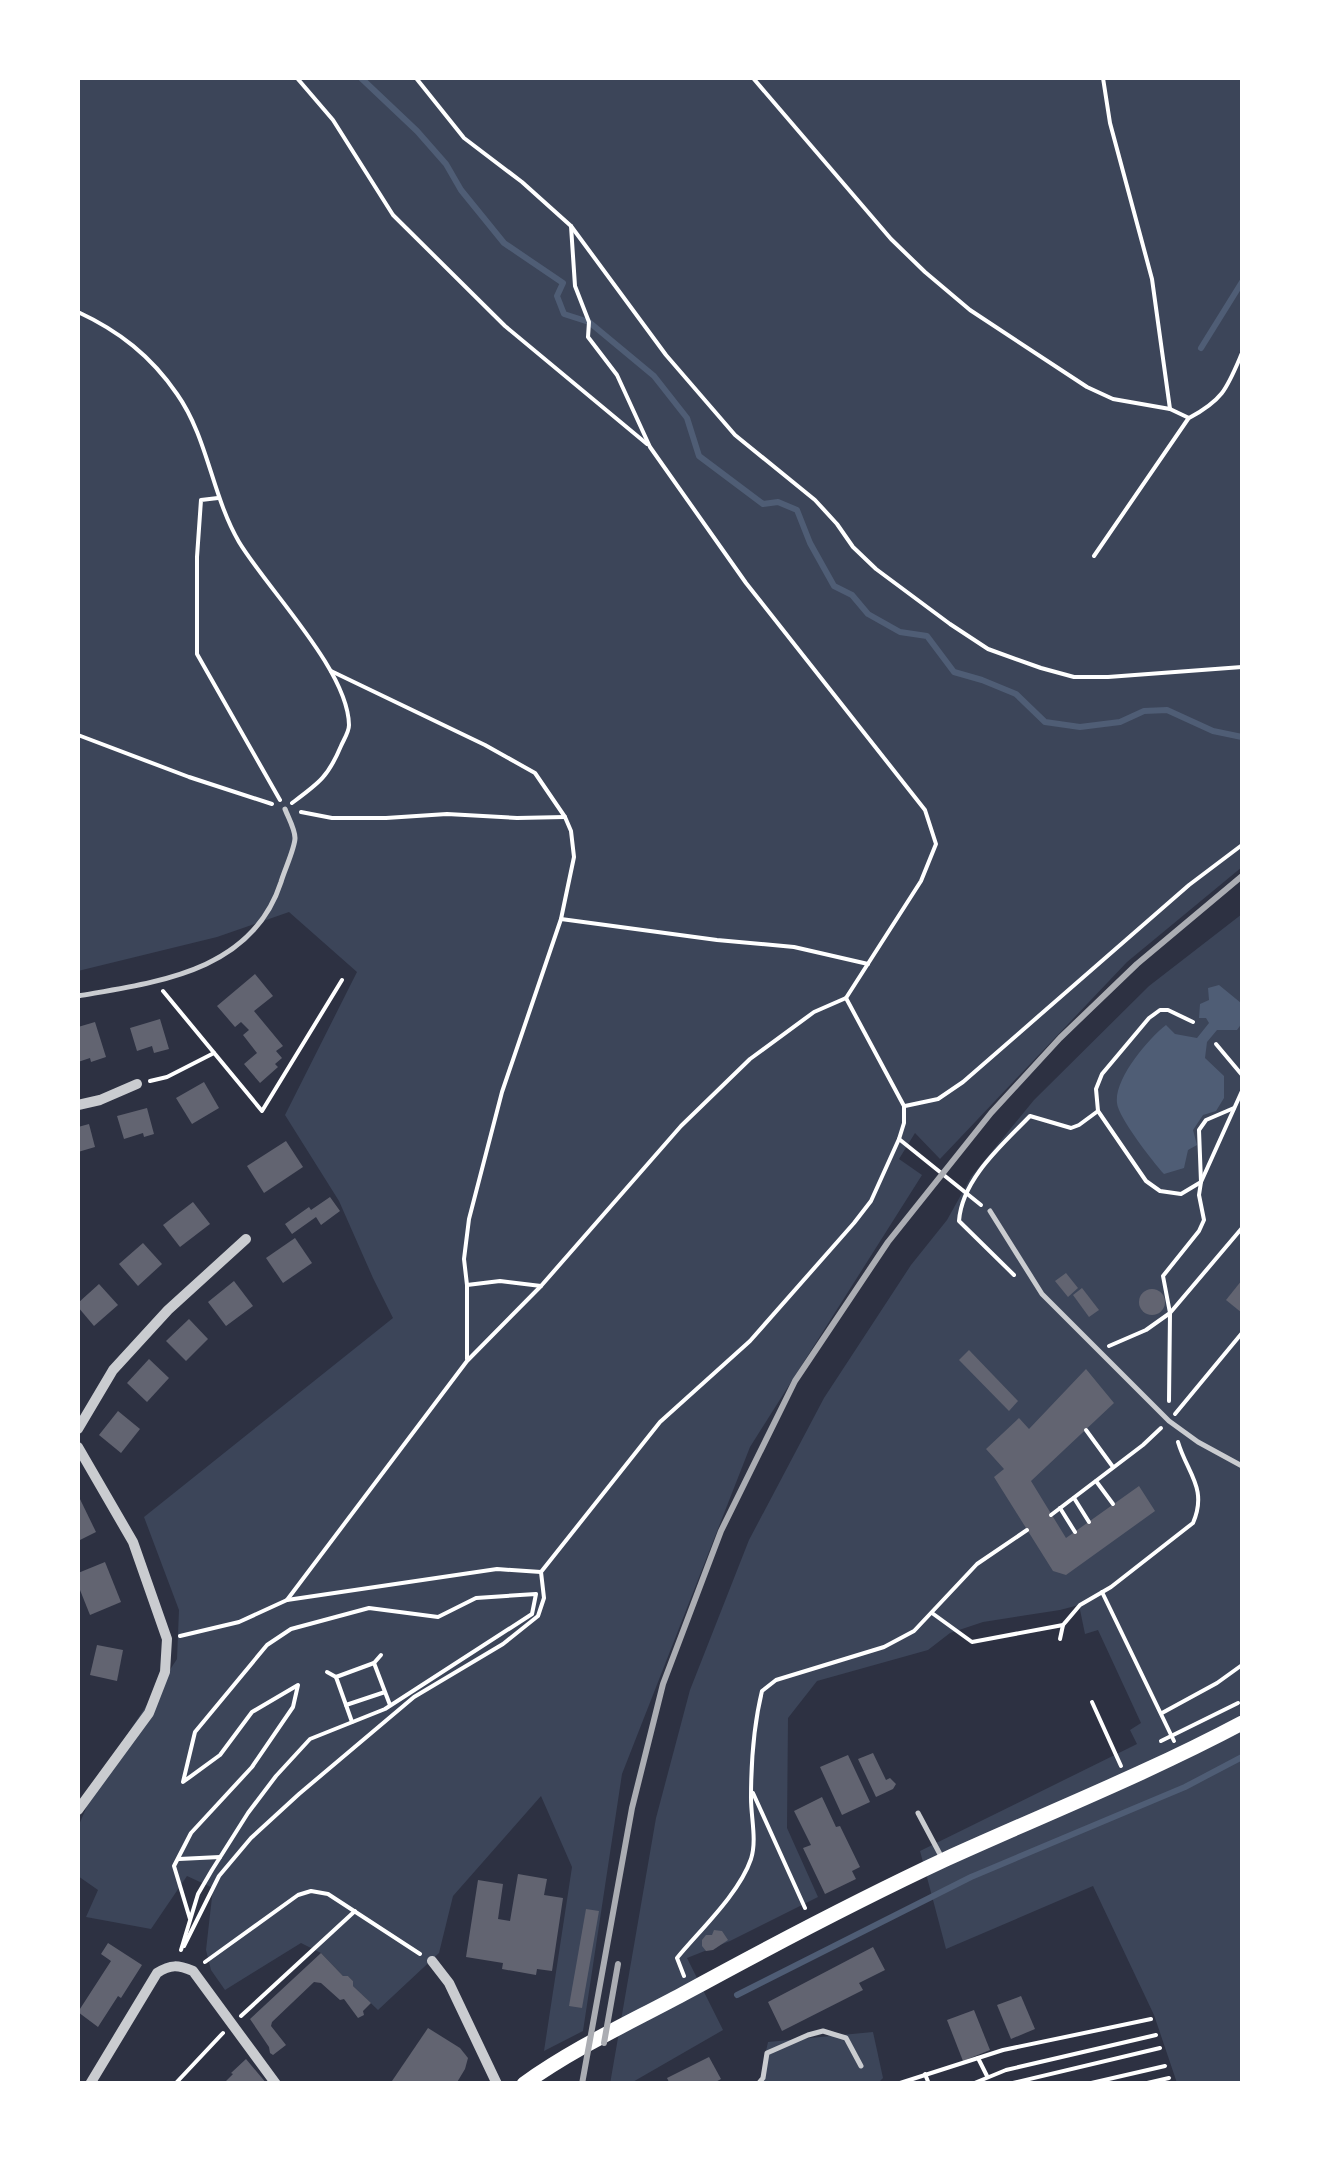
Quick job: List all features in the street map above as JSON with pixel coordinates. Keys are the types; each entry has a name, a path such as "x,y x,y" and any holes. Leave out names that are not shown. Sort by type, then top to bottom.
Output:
{"main road":[{"path":"524,2084 577,2050 812,1924 1242,1723"}],"street":[{"path":"78,1106 138,1084"},
{"path":"78,1428 113,1370 168,1310 246,1239"},
{"path":"78,1447 133,1542 167,1639 165,1672 149,1713 78,1810"},
{"path":"432,1961 449,1984 498,2084"},
{"path":"90,2084 157,1973 176,1964 193,1971 276,2084"}],"lane":[{"path":"78,996 156,982 203,967 231,951 258,926 277,894 295,838 285,808"},
{"path":"990,1211 1042,1294 1168,1421 1242,1466"},
{"path":"918,1813 943,1860"},
{"path":"758,2084 763,2078 766,2054 823,2032 846,2038 862,2066"}],"path":[{"path":"297,78 333,120 393,215 505,326 650,446"},
{"path":"416,78 464,138 571,226 666,355 734,436 815,500 876,569 950,624 988,648 1074,676 1242,667"},
{"path":"752,78 891,239 970,310 1086,387 1113,399 1170,410 1189,418"},
{"path":"1103,78 1110,123 1152,279 1170,410"},
{"path":"287,1600 467,1361 541,1286 681,1126 750,1059 814,1012 846,998 921,882 936,844 925,810 746,583 650,446 617,376 588,337 589,322 575,286 571,226"},
{"path":"78,312 132,344 179,397 239,542 332,672 344,700 350,728 332,768 285,808"},
{"path":"1094,556 1189,418 1210,406 1226,390 1242,353"},
{"path":"219,498 200,500 197,654 285,808"},
{"path":"332,672 535,773 571,831 574,857 562,919 502,1092 469,1219 464,1259 467,1361"},
{"path":"78,735 190,777 285,808 332,818 447,814 565,817"},
{"path":"904,1106 938,1099 962,1082 1158,910 1242,845"},
{"path":"562,919 794,947 868,964"},
{"path":"156,982 262,1112 342,980"},
{"path":"176,1964 219,1876 251,1838 414,1697 503,1644 538,1616 544,1598 541,1572 660,1422 750,1341 871,1201 899,1139 904,1106 846,998"},
{"path":"1193,1022 1160,1010 1102,1074 1096,1089 1098,1112 1146,1181 1160,1191 1181,1194 1201,1182 1242,1091"},
{"path":"1216,1044 1242,1075"},
{"path":"138,1084 167,1078 214,1053"},
{"path":"1168,1421 1170,1313 1163,1276 1204,1220 1199,1195 1198,1130 1206,1120 1234,1108"},
{"path":"1034,1283 1028,1290 960,1222 960,1209 988,1160 1030,1116 1071,1128 1098,1112"},
{"path":"899,1139 990,1211"},
{"path":"1099,1350 1146,1330 1170,1313 1242,1228"},
{"path":"467,1285 500,1281 541,1286"},
{"path":"1051,1515 1168,1421 1242,1333"},
{"path":"1060,1639 1062,1626 1080,1605 1193,1523 1198,1512 1198,1492 1179,1447 1177,1428"},
{"path":"1086,1430 1114,1468"},
{"path":"1096,1480 1113,1504"},
{"path":"1074,1498 1089,1522"},
{"path":"1060,1508 1075,1532"},
{"path":"691,1989 677,1958 732,1891 752,1858 751,1789 762,1690 776,1680 884,1647 914,1631 977,1564 1028,1530"},
{"path":"167,1639 239,1622 287,1600 498,1570 541,1572"},
{"path":"1101,1590 1180,1754"},
{"path":"176,1964 198,1894 220,1857 267,1788 310,1740 390,1705 532,1614 536,1594 476,1598 438,1617 369,1608 290,1629 267,1644 195,1732 183,1782 220,1755 252,1712 298,1685 293,1707 252,1767 191,1833 174,1866 190,1919"},
{"path":"932,1613 972,1642 1062,1626"},
{"path":"336,1678 374,1663 381,1655"},
{"path":"374,1663 390,1705"},
{"path":"1162,1714 1242,1665"},
{"path":"327,1672 336,1678 352,1722"},
{"path":"346,1705 385,1692"},
{"path":"1092,1702 1116,1755"},
{"path":"1161,1740 1238,1703"},
{"path":"751,1789 812,1924"},
{"path":"178,1859 220,1857"},
{"path":"193,1971 298,1895 312,1891 328,1894 432,1961"},
{"path":"175,2084 232,2024 356,1912"},
{"path":"898,2084 1003,2050 1151,2019"},
{"path":"972,2084 1006,2070 1156,2035"},
{"path":"1006,2070 1013,2083 1160,2048"},
{"path":"978,2058 987,2077"},
{"path":"1088,2084 1166,2066"},
{"path":"925,2074 929,2084"},
{"path":"1143,2084 1169,2078"}],"shaded area":[{"path":"78,78 1242,78 1242,867 1127,962 940,1159 915,1133 899,1159 922,1175 750,1447 622,1774 583,2031 544,2051 572,1867 541,1796 453,1896 439,1953 378,2010 348,1976 343,1976 321,1953 301,1943 225,1990 211,1970 206,1950 213,1888 187,1876 151,1929 86,1917 98,1890 78,1876 78,1827 100,1776 177,1659 179,1610 144,1517 393,1318 339,1201 285,1115 357,972 289,912 217,937 78,971"},
{"path":"1242,914 1242,2083 1177,2083 1154,2015 1093,1886 946,1949 920,1851 1137,1744 1130,1730 1141,1723 1098,1630 1085,1634 1079,1605 983,1622 950,1633 928,1650 817,1681 788,1718 787,1828 818,1897 687,1958 723,2030 631,2083 610,2084 656,1818 690,1690 749,1540 824,1398 911,1265 947,1220 971,1177 1034,1100 1149,986"},
{"path":"1219,985 1241,1003 1242,1023 1237,1030 1217,1030 1207,1042 1205,1058 1224,1076 1224,1098 1216,1111 1203,1115 1193,1130 1197,1145 1188,1150 1184,1168 1164,1174 1123,1118 1118,1093 1134,1060 1166,1025 1175,1034 1197,1038 1209,1023 1206,1018 1199,1018 1200,1004 1209,1000 1208,988"},
{"path":"873,2032 883,2078 878,2083 759,2084 768,2042"}],"building":[{"path":"255,974 273,996 254,1011 283,1046 276,1051 282,1058 275,1064 278,1067 260,1083 244,1064 257,1053 243,1035 249,1030 241,1022 235,1027 217,1006"},
{"path":"160,1019 169,1049 154,1053 152,1046 137,1051 130,1028"},
{"path":"95,1022 106,1057 78,1062 78,1027"},
{"path":"204,1082 219,1108 192,1124 176,1098"},
{"path":"147,1108 154,1134 124,1139 117,1116"},
{"path":"89,1124 95,1147 78,1152 78,1127"},
{"path":"286,1141 303,1167 264,1193 247,1166"},
{"path":"330,1197 340,1211 321,1225 316,1217 292,1234 285,1224"},
{"path":"193,1202 210,1224 180,1247 163,1225"},
{"path":"295,1238 312,1263 283,1283 266,1258"},
{"path":"143,1243 162,1264 138,1286 119,1264"},
{"path":"1066,1273 1078,1288 1068,1297 1055,1281"},
{"path":"1242,1280 1242,1313 1226,1300"},
{"path":"234,1281 253,1306 226,1326 208,1302"},
{"path":"99,1284 118,1305 94,1326 78,1303"},
{"path":"1082,1288 1099,1310 1089,1317 1073,1295"},
{"path":"1152,1289 1161,1293 1165,1302 1161,1311 1152,1315 1143,1311 1139,1302 1143,1293"},
{"path":"189,1319 208,1339 186,1361 166,1341"},
{"path":"969,1350 1018,1401 1009,1411 959,1360"},
{"path":"149,1359 169,1378 147,1402 127,1383"},
{"path":"1086,1369 1114,1403 1031,1481 1066,1538 1139,1486 1155,1511 1066,1575 1053,1571 994,1477 1004,1469 986,1449 1019,1418 1029,1429"},
{"path":"118,1411 140,1429 121,1453 99,1435"},
{"path":"78,1495 96,1532 78,1541"},
{"path":"105,1562 121,1602 90,1615 78,1585 78,1573"},
{"path":"97,1645 123,1650 117,1681 90,1675"},
{"path":"873,1753 886,1780 890,1778 896,1784 876,1797 858,1759"},
{"path":"848,1755 870,1802 842,1815 820,1767"},
{"path":"822,1797 860,1867 852,1871 856,1879 825,1894 803,1848 811,1845 794,1811"},
{"path":"518,1874 547,1879 544,1895 563,1898 552,1971 537,1969 536,1975 502,1969 503,1963 466,1957 478,1880 503,1884 498,1919 510,1921"},
{"path":"586,1909 599,1911 582,2008 569,2006"},
{"path":"714,1930 722,1931 728,1940 706,1951 702,1940"},
{"path":"108,1943 142,1965 98,2027 78,2012 111,1961 101,1954"},
{"path":"873,1947 885,1970 859,1983 863,1990 782,2031 768,2002"},
{"path":"321,1953 371,2003 358,2018 344,1999 314,1982 272,2022 286,2045 273,2055 250,2019"},
{"path":"1021,1996 1035,2029 1011,2039 997,2005"},
{"path":"974,2010 990,2050 963,2061 947,2020"},
{"path":"428,2028 460,2048 468,2058 456,2084 390,2084"},
{"path":"709,2057 721,2079 712,2084 670,2084 667,2078"},
{"path":"246,2059 267,2084 223,2084 231,2073"}],"waterway":[{"path":"361,78 446,164 461,190 504,243 563,283 557,296 564,314 589,322 654,376 687,418 699,456 763,504 778,502 797,510 834,586 852,595 868,614 900,632 927,636 954,672 1016,694 1045,722 1080,727 1120,722 1144,711 1167,710 1213,731 1242,737"},
{"path":"1201,348 1242,282"},
{"path":"737,1995 971,1877 1185,1787 1242,1757"}],"railway":[{"path":"582,2084 632,1808 663,1684 721,1531 795,1381 888,1242 991,1113 1060,1038 1137,964 1242,876"},
{"path":"604,2043 618,1964"}]}
